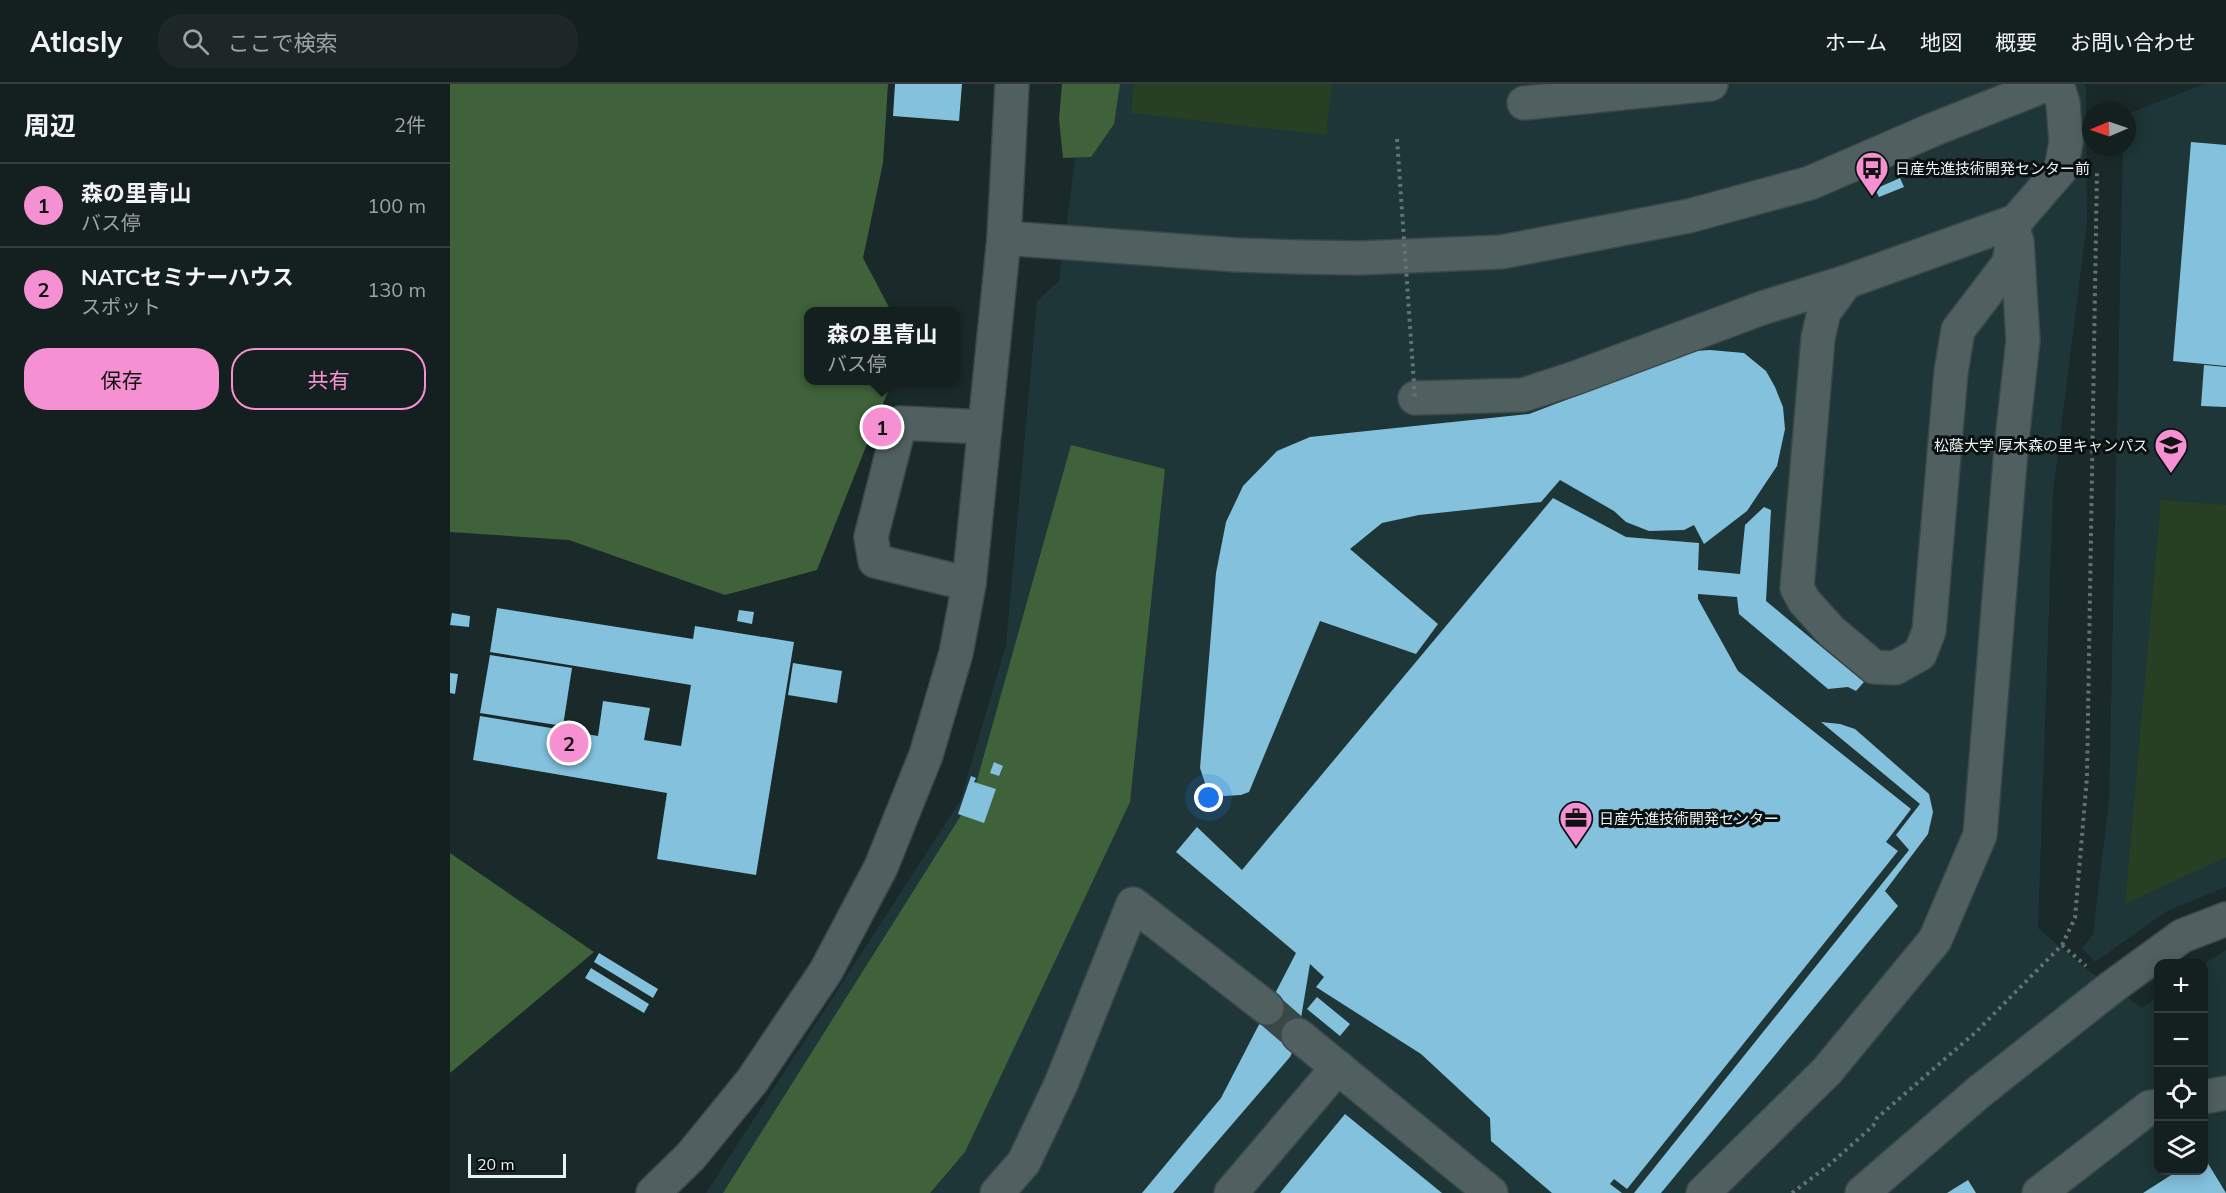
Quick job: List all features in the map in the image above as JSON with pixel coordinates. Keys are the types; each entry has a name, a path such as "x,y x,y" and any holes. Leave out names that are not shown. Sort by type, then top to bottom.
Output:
{"street":[{"path":"653,1193 692,1156 752,1080 826,970 875,877 926,755 956,653 969,584 1004,238 1012,84"},
{"path":"1524,103 1711,84"},
{"path":"1004,238 1237,255 1299,257 1360,258 1501,252 1689,216 1810,183 1932,130 2049,84 2063,103 2066,142 2061,169 2016,221 1845,282 1762,308 1575,378 1522,395 1415,398"},
{"path":"1845,282 1824,312 1818,338 1797,588 1804,602 1831,631 1874,667 1895,668 1920,654 1929,631 1951,372 1958,330 2009,263 2016,221"},
{"path":"1703,1193 1827,1071 1935,940 1980,835 2010,461 2023,340 2016,221"},
{"path":"969,584 874,561 871,537 900,423 985,427"},
{"path":"997,1193 1024,1161 1056,1094 1133,904 1268,1008"},
{"path":"1862,1193 1979,1092 2112,987 2182,936 2226,919"},
{"path":"1298,1035 1491,1193"},
{"path":"1231,1193 1338,1067"},
{"path":"2208,1096 2226,1093"},
{"path":"2039,1193 2150,1107 2154,1106"}],"path":[{"path":"1397,139 1415,398"},
{"path":"1792,1193 1829,1165 1873,1126 1877,1118 1977,1031 2062,945 2075,918 2087,777 2097,164"}],"shaded area":[{"path":"1085,84 2084,84 2086,102 2082,102 2082,156 2087,156 2087,222 2053,493 2038,928 2085,968 2142,1008 2154,1000 2154,1175 2208,1175 2208,961 2226,950 2226,1193 706,1193 960,801 1006,645 1037,301 1059,281"},
{"name":"松蔭大学 厚木森の里キャンパス","path":"2204,84 2226,84 2226,887 2167,911 2095,962 2082,948 2093,934 2109,801 2123,156 2136,156 2136,110"}],"green space":[{"path":"450,84 888,84 883,163 863,258 889,307 804,307 804,385 890,385 817,570 725,595 569,540 450,532"},
{"path":"1062,84 1120,84 1114,124 1091,157 1063,158 1059,119"},
{"path":"1134,84 1332,84 1326,135 1131,113"},
{"path":"1071,445 1165,469 1130,802 965,1152 930,1193 723,1193 972,798"},
{"path":"2161,500 2226,505 2226,857 2125,904"},
{"path":"450,853 594,952 450,1073"}],"building":[{"path":"895,84 962,84 959,121 893,116"},
{"path":"2191,142 2226,145 2226,366 2173,361"},
{"path":"1900,178 1904,187 1879,197 1875,189"},
{"path":"1695,351 1744,353 1766,371 1783,407 1785,429 1777,466 1747,511 1704,544 1694,525 1684,530 1649,531 1626,522 1614,511 1560,480 1541,502 1419,515 1382,523 1350,549 1438,624 1416,654 1320,621 1249,792 1224,796 1213,792 1205,783 1200,768 1216,573 1226,522 1243,486 1277,451 1310,437 1529,414"},
{"path":"2204,365 2226,367 2226,407 2201,406"},
{"name":"日産先進技術開発センター","path":"1553,498 1626,537 1699,543 1698,570 1740,574 1745,525 1764,507 1771,510 1766,601 1864,682 1856,691 1848,687 1828,689 1739,614 1737,597 1698,594 1698,599 1738,671 1911,809 1886,842 1898,851 1627,1189 1614,1179 1610,1184 1622,1193 1552,1193 1491,1141 1490,1118 1421,1054 1316,987 1324,977 1310,964 1297,1042 1290,1057 1173,1193 1142,1193 1221,1098 1296,953 1176,852 1197,827 1242,870"},
{"path":"497,608 693,639 695,626 794,642 756,875 657,859 667,793 473,760 480,716 598,736 603,701 650,708 644,740 681,746 691,685 490,652"},
{"path":"739,610 754,612 752,624 737,621"},
{"path":"452,613 470,616 469,627 450,625"},
{"path":"490,655 572,668 563,726 480,713"},
{"path":"793,663 842,671 837,703 788,695"},
{"path":"450,673 458,674 455,694 450,693"},
{"path":"1821,722 1840,724 1855,729 1929,794 1933,812 1928,834 1885,891 1898,906 1661,1193 1634,1193 1909,850 1896,835 1920,804"},
{"path":"994,762 1003,766 999,776 990,773"},
{"path":"971,776 976,778 974,782 996,789 984,823 958,814"},
{"path":"599,953 658,989 653,998 594,962"},
{"path":"591,968 649,1004 644,1013 585,978"},
{"path":"1317,997 1350,1024 1340,1036 1307,1009"},
{"path":"1345,1114 1442,1193 1280,1193"},
{"path":"2208,1164 2226,1193 2143,1193 2171,1175 2208,1175"},
{"path":"1968,1180 1976,1193 1947,1193"}],"tunnel":[{"path":"1267,1008 1298,1035"}],"place":[{"name":"日産先進技術開発センター前","path":"1872,197"},
{"name":"森の里青山","path":"882,427"},
{"name":"松蔭大学 厚木森の里キャンパス","path":"2171,474"},
{"name":"NATCセミナーハウス","path":"569,743"},
{"name":"日産先進技術開発センター","path":"1576,847"}]}
